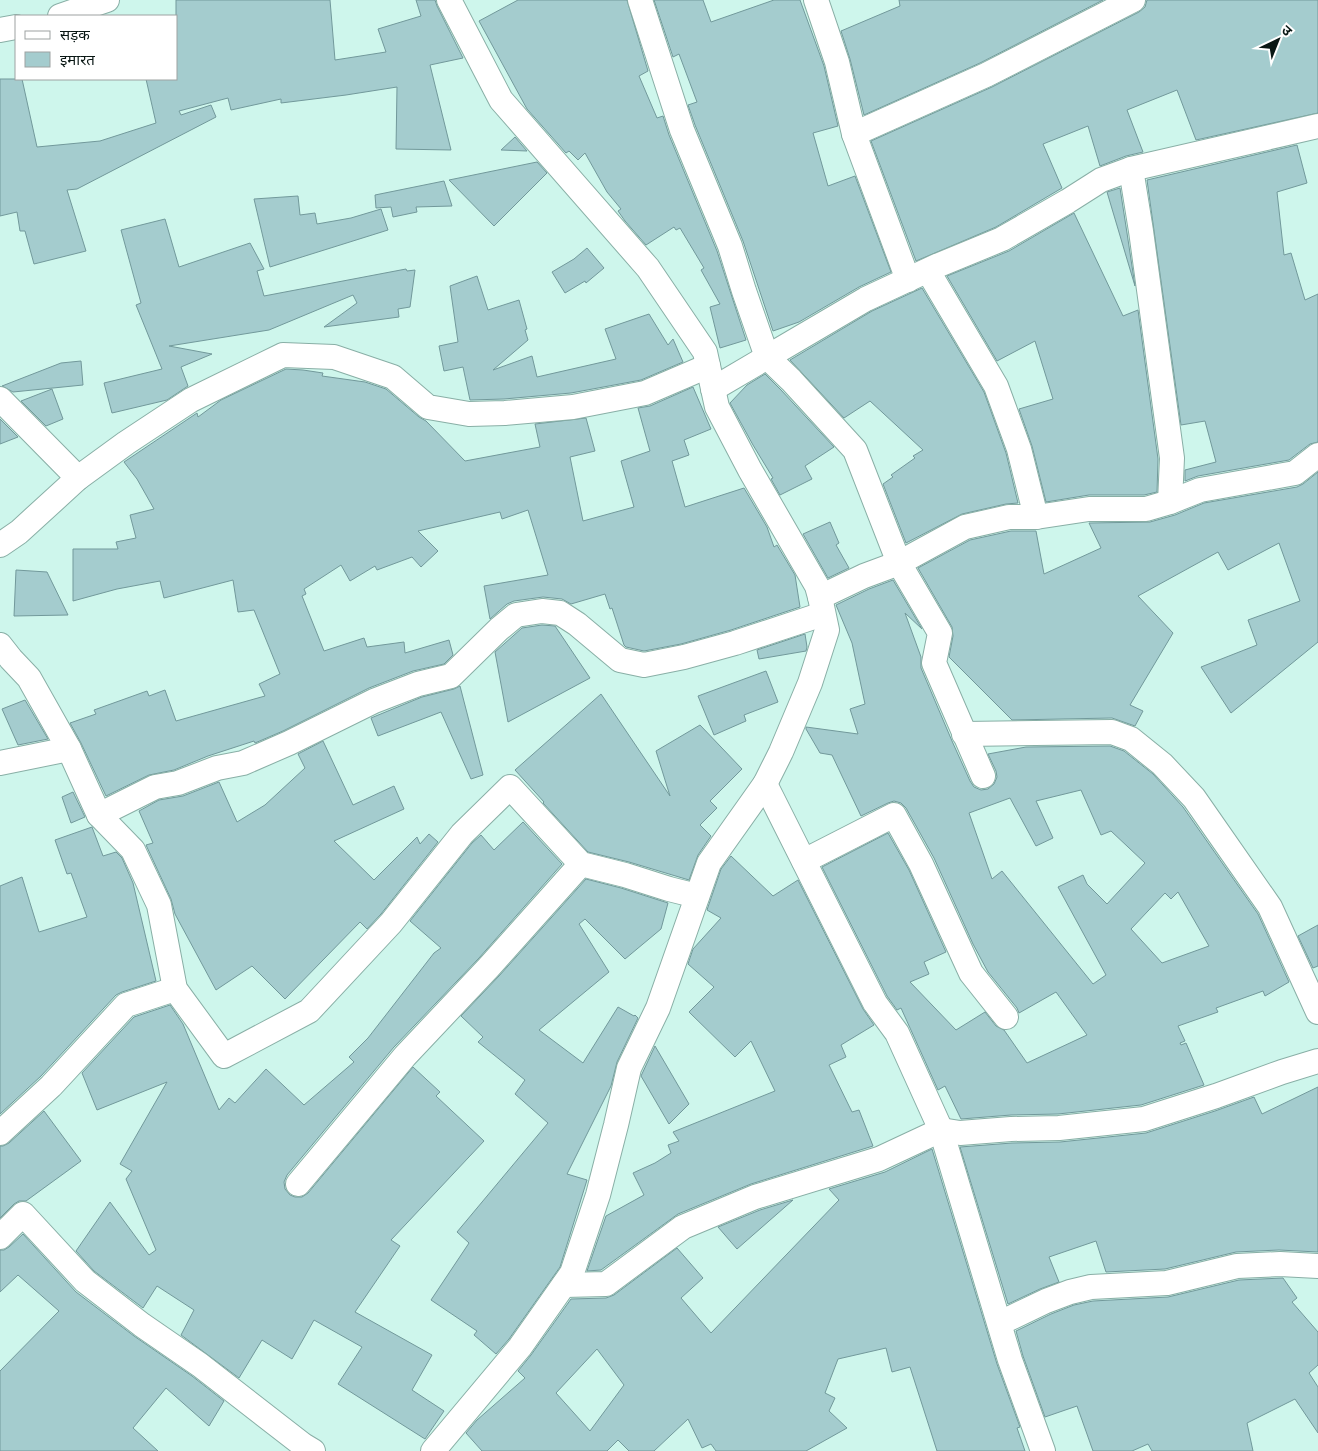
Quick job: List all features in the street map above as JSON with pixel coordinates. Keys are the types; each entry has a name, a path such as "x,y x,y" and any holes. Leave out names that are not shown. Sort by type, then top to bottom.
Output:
{"street":[{"path":"63,15 106,0"},
{"path":"433,1451 520,1347 572,1273 598,1195 629,1068 658,1008 709,863 765,784 781,752 810,683 827,630 817,586 750,470 717,407 705,352 648,268 500,100 449,0"},
{"path":"640,0 682,130 730,246 767,357 856,450 899,563 940,634 934,663 983,776"},
{"path":"816,0 837,62 854,134 918,276 996,386 1019,449 1036,517"},
{"path":"854,134 986,75 1133,0"},
{"path":"0,30 15,27"},
{"path":"713,389 866,299 1002,239 1100,180 1132,169 1318,126"},
{"path":"1132,169 1172,458 1170,502"},
{"path":"0,546 19,532 78,478 126,443 191,400 282,355 334,357 393,377 428,407 469,414 573,407 645,393 708,366"},
{"path":"0,399 78,478"},
{"path":"99,816 155,786 178,783 217,768 243,763 289,743 374,701 418,684 451,676 516,615 542,612 560,613 577,624 620,660 644,665 684,658 735,643 822,606 864,576 899,563 965,527 1009,517 1036,517 1089,509 1146,509 1200,490 1295,473 1318,454"},
{"path":"0,645 29,678 69,749 99,816 133,850 159,905 174,989 224,1056 309,1011 391,923 462,834 510,786 581,864 697,896"},
{"path":"964,734 1112,732 1131,739 1162,764 1194,798 1270,907 1318,1012"},
{"path":"0,763 69,749"},
{"path":"765,784 875,1003 897,1033 941,1130 1010,1360 1043,1451"},
{"path":"804,862 894,815 921,864 972,973 1006,1017"},
{"path":"298,1184 400,1062 489,968 581,864"},
{"path":"0,1133 50,1086 126,1005 174,989"},
{"path":"564,1285 606,1284 683,1227 755,1197 879,1159 941,1130 960,1133 1059,1128 1144,1119 1318,1061"},
{"path":"0,1238 23,1214 85,1281 313,1451"},
{"path":"1000,1323 1046,1301 1091,1287 1167,1283 1236,1266 1280,1264 1318,1266"}],"building":[{"path":"176,0 330,0 335,60 386,52 378,29 421,16 416,0 435,0 463,58 430,65 451,150 396,149 397,87 281,103 281,99 231,110 228,98 179,111 181,115 211,105 216,117 77,189 67,190 86,251 34,264 25,231 20,231 17,212 0,216 0,79 22,80 37,147 100,141 156,123 146,80 178,80 178,15 176,15"},
{"path":"518,0 627,0 648,71 639,76 657,118 663,116 717,251 746,340 720,348 710,307 720,304 701,270 704,268 680,228 676,230 674,227 646,245 618,211 621,209 607,192 585,153 578,160 569,151 566,153 527,109 479,21"},
{"path":"654,0 703,0 711,22 774,0 800,0 824,66 838,126 813,133 828,186 855,176 891,272 859,287 799,322 773,331 743,241 688,105 697,102 679,54 673,57"},
{"path":"899,0 1103,0 980,63 864,115 841,31 900,6"},
{"path":"1147,0 1318,0 1318,113 1196,140 1177,90 1127,110 1143,152 1100,166 1088,126 1043,144 1062,188 996,227 916,261 871,141 992,87 1139,12 1145,7"},
{"path":"515,137 527,151 501,150"},
{"path":"1297,145 1307,183 1277,192 1284,255 1291,253 1305,300 1318,294 1318,442 1310,444 1289,460 1198,476 1185,481 1185,470 1216,462 1205,421 1181,425 1147,180"},
{"path":"537,162 547,173 494,226 449,180"},
{"path":"444,181 452,206 416,207 417,212 393,217 391,207 376,208 375,195"},
{"path":"1120,188 1127,233 1135,286 1107,192"},
{"path":"298,196 300,215 315,213 317,224 351,218 381,209 388,230 270,267 254,199"},
{"path":"1074,213 1123,316 1138,310 1158,459 1157,492 1144,495 1089,495 1046,502 1032,446 1019,409 1053,399 1035,341 997,361 947,276 1009,251"},
{"path":"165,219 179,267 250,243 264,269 257,271 264,296 406,269 407,271 415,270 410,307 398,309 399,317 324,327 357,303 353,295 269,330 169,346 212,354 181,367 188,386 167,400 112,413 104,383 162,369 136,305 141,303 121,230"},
{"path":"587,248 604,268 586,283 585,281 565,293 552,272 574,259"},
{"path":"477,276 488,310 519,300 527,329 525,330 528,340 493,370 532,356 537,377 616,359 605,329 649,314 668,345 673,339 683,362 641,380 571,393 470,400 463,367 444,371 439,346 458,342 450,286"},
{"path":"922,288 984,392 1006,453 1018,503 962,514 906,543 883,484 893,477 891,475 915,458 913,456 923,450 870,401 844,418 790,360 872,311"},
{"path":"81,361 83,385 13,392 2,386 61,363"},
{"path":"286,369 323,373 322,376 365,382 386,389 426,421 465,461 540,447 535,424 586,418 595,451 570,457 583,521 634,507 621,461 650,451 638,408 650,406 693,387 711,429 684,440 689,455 672,461 685,507 744,488 767,527 774,547 777,545 795,575 800,607 731,630 681,644 644,651 624,645 612,608 610,609 605,594 571,604 562,599 543,597 514,601 507,604 490,619 484,586 548,575 528,510 502,519 500,512 418,531 438,551 421,567 412,557 377,570 375,566 350,581 341,565 304,589 306,594 302,596 324,651 364,638 367,647 404,642 405,653 449,640 453,655 444,664 413,671 369,688 255,743 254,741 208,756 174,770 149,775 106,796 70,723 96,714 94,710 147,691 149,696 165,690 176,721 265,696 259,684 280,674 254,610 238,612 233,580 164,598 160,581 117,589 73,601 73,549 118,549 116,542 136,538 130,515 154,509 137,479 124,462 197,413 198,417 221,400"},
{"path":"765,374 834,447 805,466 812,479 780,495 771,479 773,478 730,403 747,385"},
{"path":"52,389 63,419 46,426 21,401"},
{"path":"0,419 18,437 0,444"},
{"path":"1318,472 1318,642 1231,713 1201,667 1257,645 1248,620 1300,601 1279,543 1228,570 1218,552 1138,596 1173,633 1130,705 1143,711 1135,726 1112,718 1012,720 949,657 953,636 952,627 918,568 970,540 1011,531 1036,531 1044,574 1101,548 1089,523 1150,522 1175,515 1204,503 1297,487"},
{"path":"830,522 839,543 836,545 849,568 828,578 803,534"},
{"path":"16,570 47,572 68,615 14,616"},
{"path":"893,580 922,629 905,613 921,657 921,668 974,787 981,790 988,789 994,784 997,777 988,754 1026,747 1110,746 1124,751 1153,774 1183,807 1258,914 1289,982 1265,996 1263,991 1216,1008 1218,1012 1178,1026 1185,1041 1180,1043 1181,1045 1186,1043 1204,1085 1141,1105 1058,1114 961,1119 945,1086 938,1090 901,1008 897,1010 887,996 822,867 888,833 909,870 946,952 924,962 929,974 910,982 956,1030 985,1012 996,1026 1004,1030 1027,1063 1087,1035 1056,992 1019,1013 988,972 973,944 934,858 906,808 901,803 894,801 861,816 832,755 820,753 806,729 806,727 858,734 850,709 865,704 852,643 836,605","holes":["1081,790 1101,835 1111,831 1145,863 1107,904 1087,884 1083,875 1058,887 1106,975 1093,984 1002,871 992,879 969,813 1010,798 1036,846 1053,838 1036,801","1178,892 1209,946 1162,963 1131,929 1165,893 1171,899"]},
{"path":"542,625 555,626 590,678 508,722 495,652 522,628"},
{"path":"805,634 806,651 759,659 757,650"},
{"path":"766,671 778,702 744,715 746,721 714,735 698,696"},
{"path":"460,686 483,775 471,779 441,712 378,736 371,718 422,697"},
{"path":"601,694 670,796 656,751 700,725 742,769 710,801 717,808 700,825 711,836 698,855 689,880 588,852 515,770"},
{"path":"25,700 48,739 18,745 2,709"},
{"path":"323,741 353,805 394,786 404,809 334,841 374,880 417,837 420,844 429,834 438,842 367,929 360,922 285,999 252,966 216,990 175,914 171,899 146,845 153,843 139,811 159,800 183,796 219,782 237,822 265,805 305,768 298,754"},
{"path":"73,792 85,817 71,823 62,797"},
{"path":"523,822 562,864 479,958 394,1047 287,1175 284,1182 285,1189 290,1195 302,1197 308,1193 413,1067 440,1092 436,1096 484,1141 391,1240 400,1246 355,1312 432,1355 412,1390 444,1411 425,1439 338,1384 362,1347 314,1320 292,1359 262,1340 239,1378 181,1335 194,1310 157,1286 143,1308 94,1271 76,1251 110,1202 149,1255 156,1250 126,1179 132,1171 120,1164 167,1082 97,1110 82,1073 134,1017 170,1005 183,1024 219,1110 229,1098 235,1103 266,1069 304,1105 354,1062 349,1057 368,1038 434,953 441,948 410,921 472,843 481,835 494,850"},
{"path":"92,827 103,856 116,852 122,858 133,883 156,981 116,995 41,1076 0,1114 0,886 22,877 39,932 87,917 71,873 67,874 55,840"},
{"path":"731,856 773,896 798,880 863,1009 874,1025 841,1045 846,1057 829,1065 852,1112 859,1110 873,1146 751,1184 678,1214 601,1270 587,1271 606,1216 644,1195 633,1173 671,1153 668,1145 679,1141 673,1132 775,1091 751,1041 735,1057 689,1012 714,987 688,964 693,949 721,918 707,910 721,869"},
{"path":"586,879 668,903 661,929 625,959 585,919 579,924 609,972 539,1030 583,1063 618,1007 638,1018 617,1062 611,1086 567,1174 587,1180 560,1267 509,1339 496,1354 474,1335 477,1331 431,1300 469,1243 457,1232 548,1123 515,1094 525,1080 478,1042 483,1037 461,1016"},
{"path":"1318,925 1318,966 1313,968 1298,936"},
{"path":"655,1046 689,1104 669,1124 641,1076"},
{"path":"1318,1087 1318,1252 1279,1250 1236,1252 1165,1269 1106,1272 1096,1241 1049,1257 1059,1282 1008,1304 960,1147 1060,1142 1146,1133 1254,1097 1262,1114"},
{"path":"44,1111 81,1161 26,1201 19,1201 14,1204 0,1218 0,1146 9,1143"},
{"path":"932,1149 997,1364 1020,1427 1017,1428 1025,1451 937,1451 910,1367 892,1372 886,1348 838,1359 825,1393 835,1398 829,1411 847,1428 806,1451 716,1451 711,1444 702,1448 688,1419 654,1451 629,1451 618,1440 607,1451 482,1451 466,1433 477,1420 525,1378 518,1371 571,1299 606,1298 614,1295 677,1248 703,1278 681,1298 711,1333 839,1200 829,1189 885,1172","holes":["597,1349 624,1385 590,1431 556,1393"]},
{"path":"793,1200 737,1249 718,1227 760,1210"},
{"path":"23,1234 76,1292 224,1401 209,1426 166,1388 133,1428 158,1451 0,1451 0,1371 59,1311 18,1275 0,1292 0,1250 9,1247"},
{"path":"1283,1278 1297,1298 1292,1302 1318,1332 1318,1365 1309,1373 1318,1387 1318,1433 1295,1399 1247,1423 1253,1451 1152,1451 1148,1444 1132,1451 1093,1451 1077,1406 1045,1417 1016,1331 1074,1305 1093,1301 1168,1297 1239,1280"}]}
